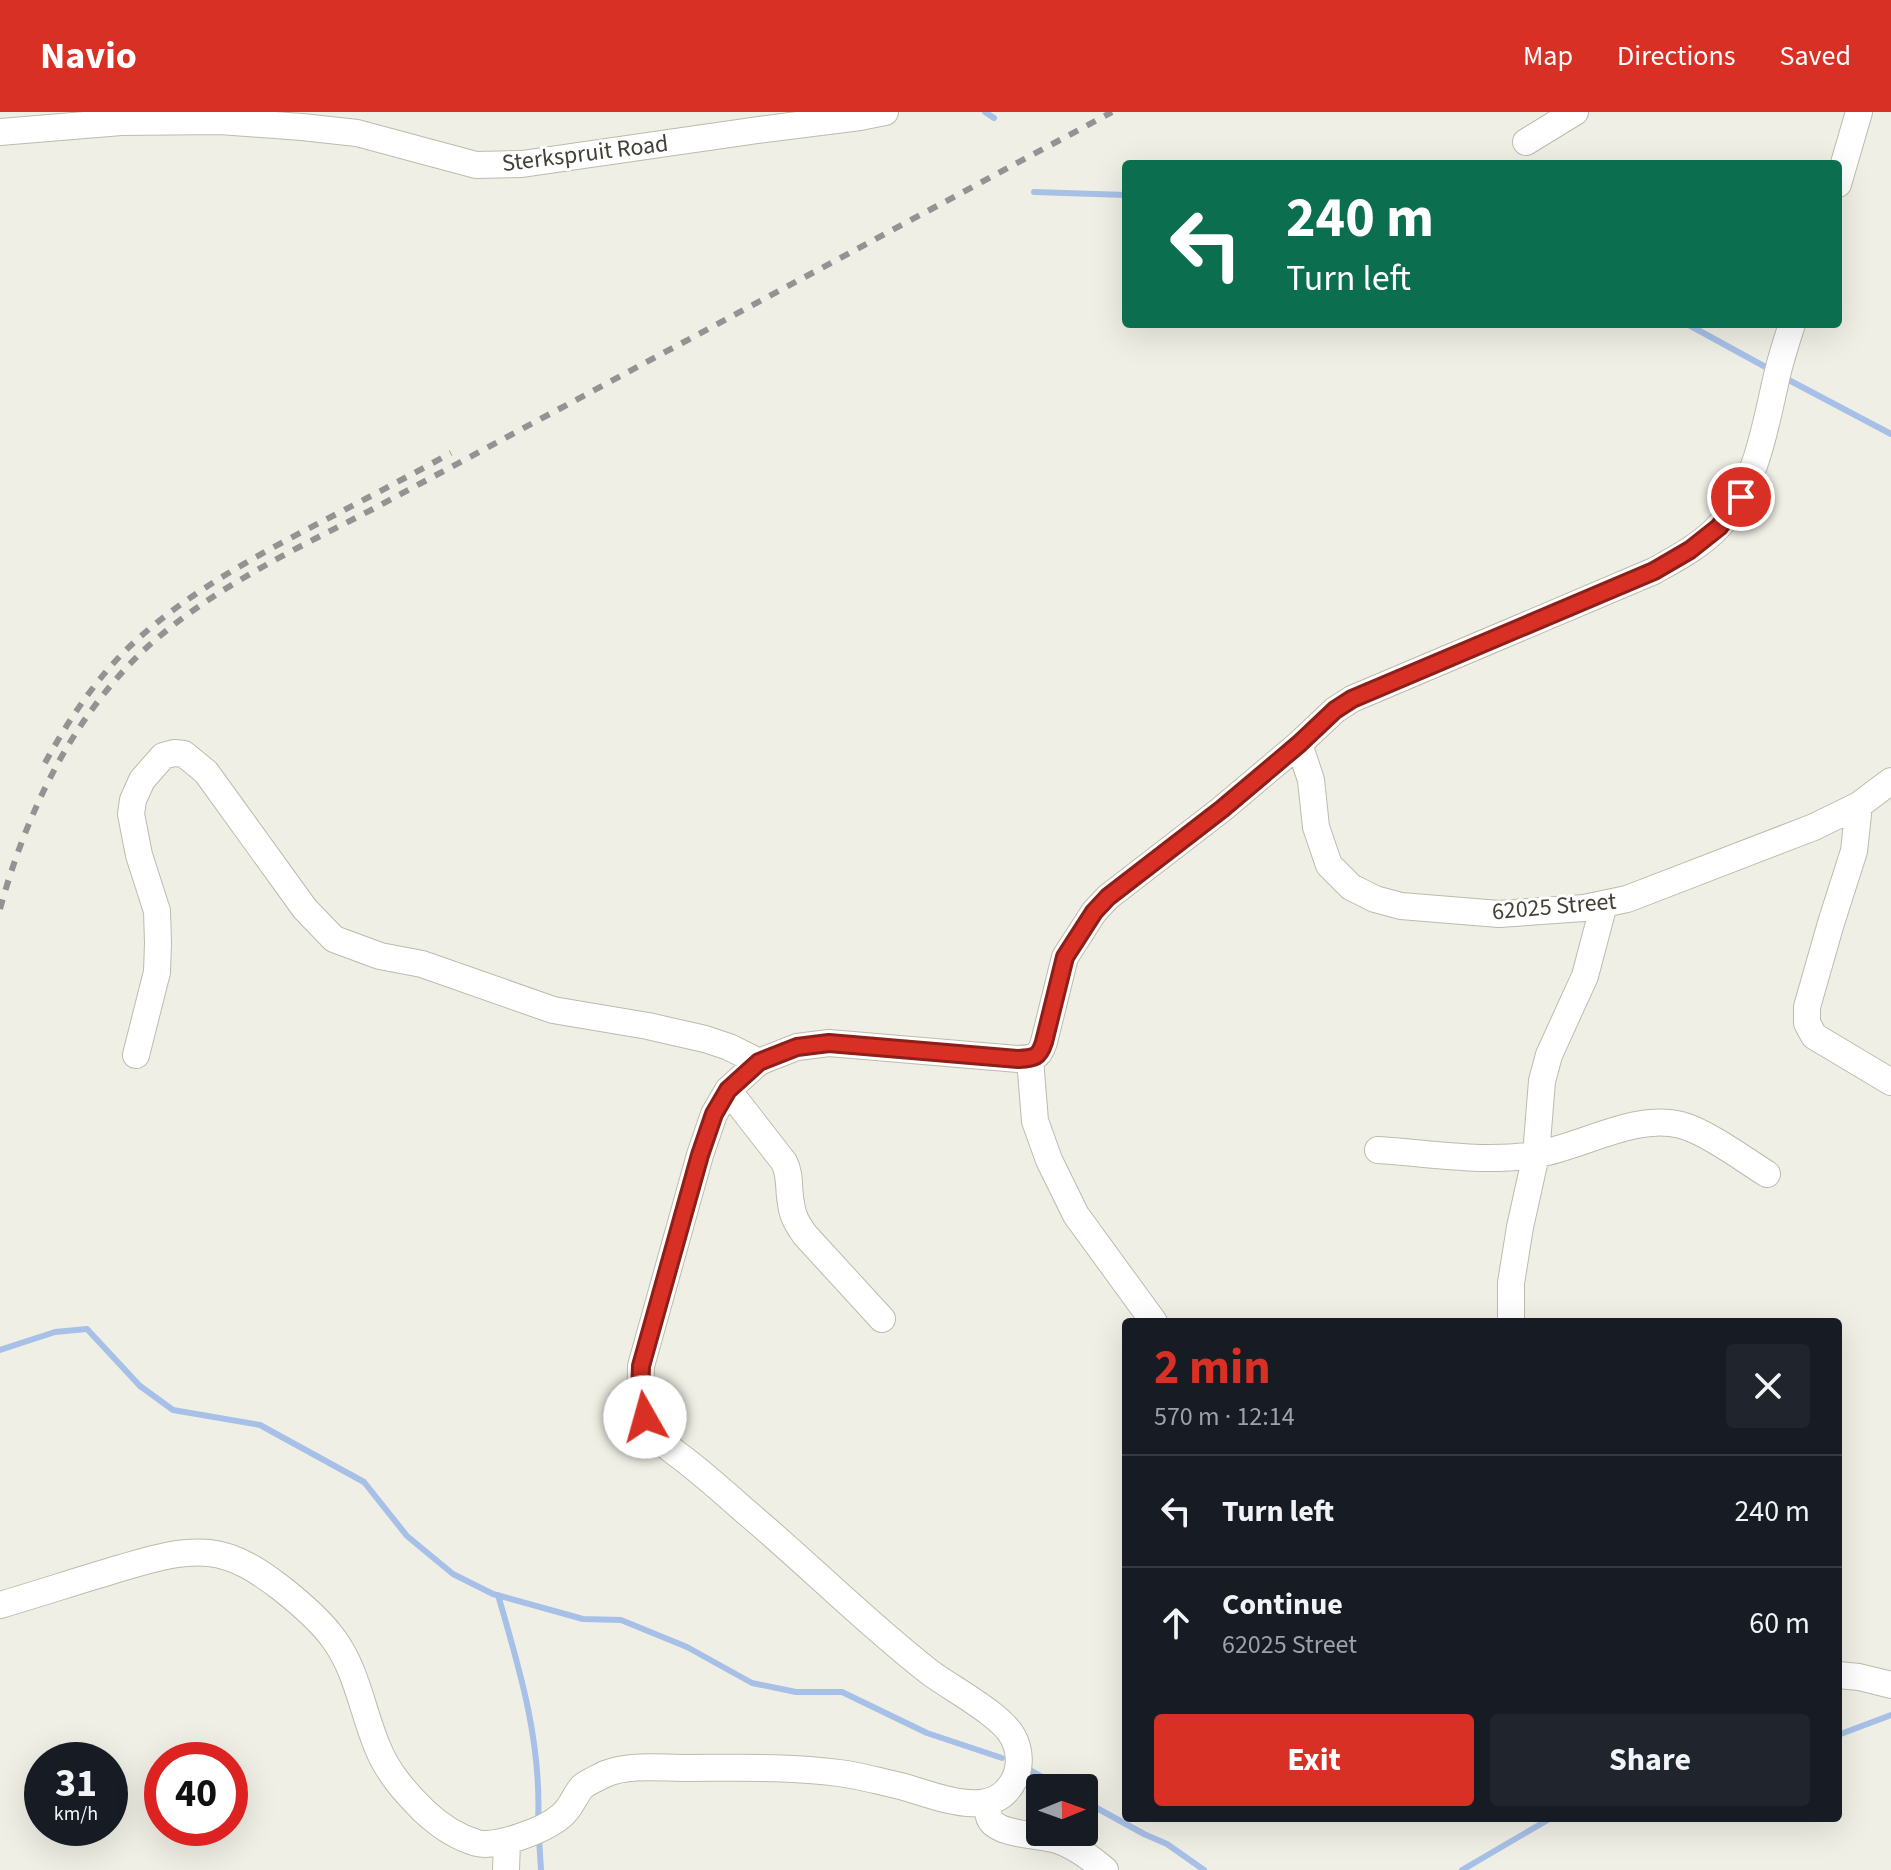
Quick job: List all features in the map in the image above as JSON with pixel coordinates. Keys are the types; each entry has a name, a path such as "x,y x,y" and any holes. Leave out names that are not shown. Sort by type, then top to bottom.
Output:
{"street":[{"name":"Sterkspruit Road","path":"0,132 121,122 220,121 357,133 476,165 522,164 885,112"},
{"path":"1526,142 1575,112"},
{"path":"1842,170 1859,112"},
{"path":"0,1605 172,1555 209,1553 238,1561 263,1575 303,1605 333,1638 353,1676 377,1746 393,1777 411,1798 438,1824 460,1838 485,1845 507,1842 563,1815 581,1788 612,1771 647,1768 766,1769 839,1773 968,1803 1001,1798 1018,1773 1018,1752 1012,1733 995,1716 929,1672 839,1595 658,1438 645,1417 640,1393 641,1366 714,1114 728,1090 759,1062 797,1047 829,1043 1018,1059 1036,1057 1041,1052 1065,957 1094,912 1108,897 1222,809 1335,710 1352,699 1654,571 1690,550 1719,527 1741,497 1758,457 1791,328"},
{"name":"62025 Street","path":"1299,744 1311,780 1316,827 1329,865 1351,887 1375,899 1401,906 1499,914 1584,908 1627,899 1814,827 1859,805 1891,781"},
{"path":"136,1055 157,972 158,943 157,911 139,855 131,814 133,800 142,780 163,756 174,753 184,754 206,772 305,909 334,939 380,956 422,964 553,1010 705,1039 759,1062"},
{"path":"1859,805 1854,851 1814,981 1807,1007 1807,1023 1814,1036 1891,1082"},
{"path":"1511,1318 1511,1283 1536,1155 1542,1081 1549,1055 1585,976 1604,904"},
{"path":"1030,1059 1035,1121 1056,1174 1076,1215 1151,1318"},
{"path":"728,1090 784,1162 788,1170 791,1208 805,1235 882,1319"},
{"path":"1378,1150 1490,1158 1536,1155 1656,1122 1683,1125 1767,1174"},
{"path":"1842,1675 1891,1685"},
{"path":"988,1802 991,1822 1001,1828 1058,1841 1078,1850 1105,1870"},
{"path":"506,1870 507,1842"}],"waterway":[{"path":"985,112 994,118"},
{"path":"1034,192 1122,195"},
{"path":"1694,328 1771,370"},
{"path":"1785,378 1891,434"},
{"path":"0,1350 55,1332 87,1329 140,1386 173,1410 260,1425 364,1482 407,1536 453,1574 493,1594 583,1619 621,1620 687,1647 752,1683 796,1692 842,1692 927,1733 1002,1758"},
{"path":"498,1595 533,1736 538,1823"},
{"path":"1842,1733 1891,1715"},
{"path":"1030,1770 1037,1774"},
{"path":"1098,1809 1122,1822"},
{"path":"1122,1822 1167,1844 1204,1870"},
{"path":"1462,1870 1544,1822"},
{"path":"539,1838 541,1870"}],"railway":[{"path":"0,909 23,838 73,737 118,677 144,650 197,608 283,556 1112,112"},
{"path":"45,763 99,680 126,650 182,603 250,560 451,453"}],"route":[{"path":"645,1417 640,1393 641,1366 700,1155 714,1114 728,1090 759,1062 797,1047 829,1043 1018,1059 1036,1057 1044,1042 1065,957 1094,912 1108,897 1222,809 1335,710 1352,699 1654,571 1690,550 1719,527 1741,497"}]}
